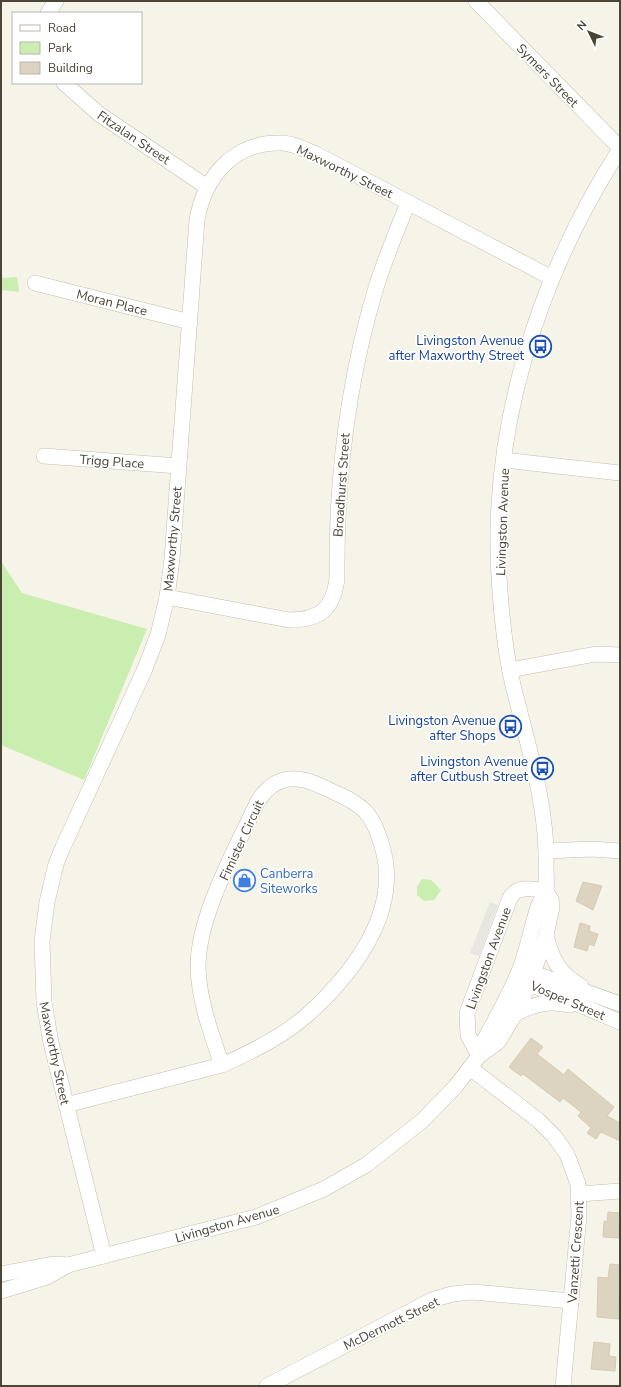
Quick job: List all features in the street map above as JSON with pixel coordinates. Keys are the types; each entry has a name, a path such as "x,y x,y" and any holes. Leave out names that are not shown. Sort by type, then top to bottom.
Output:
{"street":[{"path":"49,12 56,1"},
{"name":"Symers Street","path":"484,4 620,149"},
{"name":"Fitzalan Street","path":"65,84 99,114 207,186"},
{"name":"Maxworthy Street","path":"104,1256 51,1043 44,1002 42,941 47,902 63,846 144,671 158,635 167,597 172,559 197,220 200,202 207,186 225,163 233,157 261,146 284,144 316,154 552,278"},
{"name":"Livingston Avenue","path":"479,1056 481,1046 518,973 539,904 546,891 547,851 539,797 510,670 502,605 499,564 499,512 504,460 516,390 535,323 552,278 583,212 620,149"},
{"name":"Broadhurst Street","path":"167,597 289,620 304,620 318,615 328,606 335,594 337,579 340,480 352,384 375,291 408,203"},
{"name":"Moran Place","path":"35,283 190,322"},
{"name":"Trigg Place","path":"44,456 179,466"},
{"path":"504,460 620,473"},
{"path":"510,670 596,654 620,655"},
{"name":"Fimister Circuit","path":"66,1105 222,1065 274,1039 305,1016 333,990 356,960 380,918 385,897 387,876 384,853 377,831 367,814 351,800 312,782 297,778 282,780 265,790 258,801 208,911 201,938 198,967 201,997 222,1065"},
{"path":"547,851 592,849 620,851"},
{"name":"Livingston Avenue","path":"479,1056 468,1035 467,1013 510,898 516,890 524,889 546,891"},
{"name":"Livingston Avenue","path":"1,1291 47,1277 68,1265 256,1217 324,1189 366,1165 404,1137 427,1115 479,1056 498,1042 515,1014 532,978 546,935 552,907 551,900 546,891"},
{"path":"546,935 551,955 558,968 572,981 590,992"},
{"name":"Vosper Street","path":"518,973 532,978 562,984 590,992 620,1004"},
{"name":"Vosper Street","path":"532,978 592,1011 620,1022"},
{"path":"515,1014 531,1005 546,1002 562,1003 592,1011"},
{"name":"Vanzetti Crescent","path":"470,1068 538,1120 554,1136 572,1164 579,1194 579,1216 563,1386"},
{"path":"579,1194 620,1191"},
{"name":"Livingston Avenue","path":"1,1274 53,1264 68,1265"},
{"name":"McDermott Street","path":"267,1386 432,1300 452,1294 473,1292 571,1301"}],"green space":[{"path":"17,277 19,292 1,290 1,278"},
{"path":"1,561 22,593 147,629 84,780 1,745"},
{"path":"422,879 431,880 441,890 434,900 424,901 417,895 417,887"}],"shaded area":[{"path":"490,902 498,905 479,956 470,953"}],"building":[{"path":"583,882 602,886 593,910 576,901"},
{"path":"580,923 590,926 589,931 598,934 594,946 589,944 587,951 574,947"},
{"path":"531,1038 543,1047 537,1054 564,1075 568,1069 614,1107 607,1116 620,1123 620,1141 601,1132 596,1139 587,1133 591,1128 578,1116 581,1112 563,1098 560,1102 523,1074 521,1076 509,1067"},
{"path":"608,1212 620,1213 619,1238 603,1237 604,1221 607,1222"},
{"path":"610,1264 620,1265 619,1319 597,1317 598,1277 608,1278"},
{"path":"594,1342 610,1344 609,1356 616,1357 615,1371 591,1369"}],"place":[{"name":"Livingston Avenue after Maxworthy Street","path":"540,347"},
{"name":"Livingston Avenue after Shops","path":"511,727"},
{"name":"Livingston Avenue after Cutbush Street","path":"543,768"},
{"name":"Canberra Siteworks","path":"245,880"}]}
